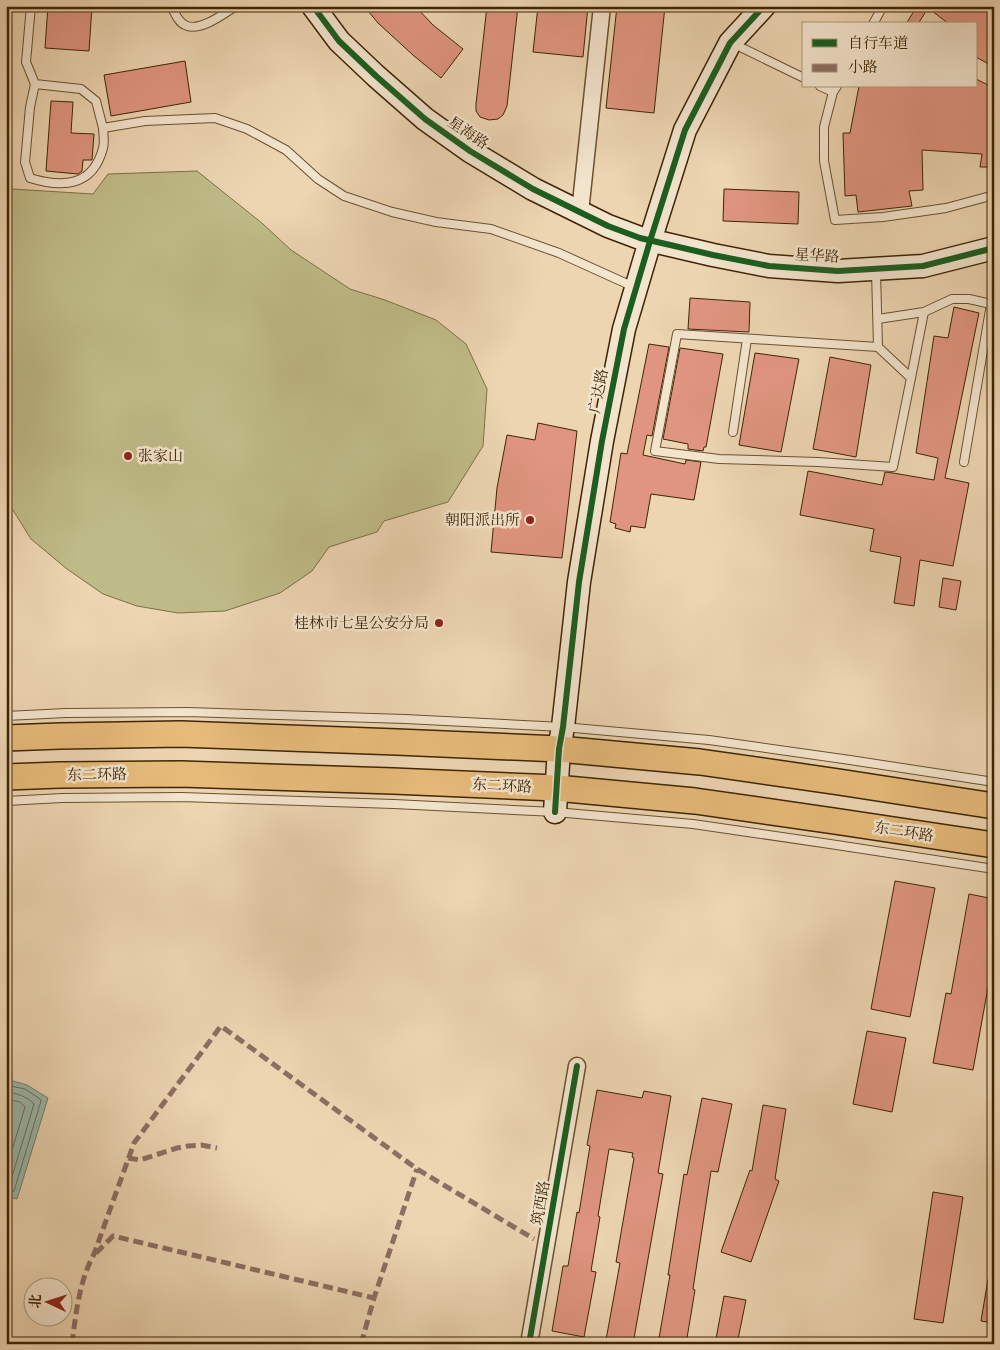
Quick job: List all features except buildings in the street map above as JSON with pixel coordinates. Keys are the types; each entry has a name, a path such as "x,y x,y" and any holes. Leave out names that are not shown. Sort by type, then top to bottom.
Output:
{"main road":[{"path":"6,738 181,734 397,742 561,738 700,762 994,806"},
{"name":"东二环路","path":"6,777 181,774 393,781 556,800 695,801 994,846"}],"street":[{"name":"星海路","path":"313,6 339,40 424,119 470,151 533,189 608,226 645,240"},
{"path":"580,212 602,6"},
{"name":"广达路","path":"556,800 561,738 579,582 602,441 624,329 636,287 645,240 685,130 730,42 764,6"},
{"name":"星华路","path":"645,240 769,266 838,271 923,266 994,248"},
{"name":"筑西路","path":"529,1344 577,1066"}],"lane":[{"path":"31,6 26,62 35,84 30,107 25,162 30,178 47,183 66,184 81,179 91,172 104,146 103,128 96,101 81,89 35,84"},
{"path":"171,6 179,20 186,26 191,27 202,26 236,6"},
{"path":"874,22 883,6"},
{"path":"730,42 802,77"},
{"path":"835,89 824,127 824,161 834,220 883,217 946,208 994,195"},
{"path":"103,128 145,121 215,118 247,129 286,150 318,179 344,196 392,212 436,222 491,229 559,253 636,287"},
{"path":"876,269 878,347"},
{"path":"878,319 924,312 952,299 969,299 991,304 964,462"},
{"path":"911,378 878,347 677,334 655,450 719,458 893,467 911,378 924,312"},
{"path":"734,432 747,339"},
{"path":"6,716 66,713 188,712 405,719 561,738 709,740 994,782"},
{"path":"6,801 62,798 180,797 394,804 556,800 693,824 994,869"}],"shaded area":[{"path":"197,171 263,224 291,250 350,289 385,300 436,320 466,344 487,389 483,446 448,502 384,521 377,532 329,547 312,571 280,593 225,611 178,613 137,606 103,594 67,569 31,539 6,499 6,215 12,189 93,194 108,174"}],"water":[{"path":"6,1079 27,1085 48,1098 17,1199 6,1196"}],"marked path":[{"path":"72,1344 79,1298 85,1276 134,1143 221,1026 417,1169 534,1239"},
{"path":"128,1158 140,1160 188,1146 201,1145 217,1148"},
{"path":"361,1344 374,1298 417,1169"},
{"path":"96,1253 113,1236 374,1298"}],"cycle path":[{"path":"313,6 339,41 376,76 425,119 470,151 533,189 608,226 640,238 769,266 838,271 923,266 994,248"},
{"path":"555,812 559,749 579,582 602,441 624,329 685,130 730,43 764,6"},
{"path":"529,1344 577,1066"}],"place":[{"name":"张家山","path":"128,456"},
{"name":"朝阳派出所","path":"530,520"},
{"name":"桂林市七星公安分局","path":"439,623"}]}
